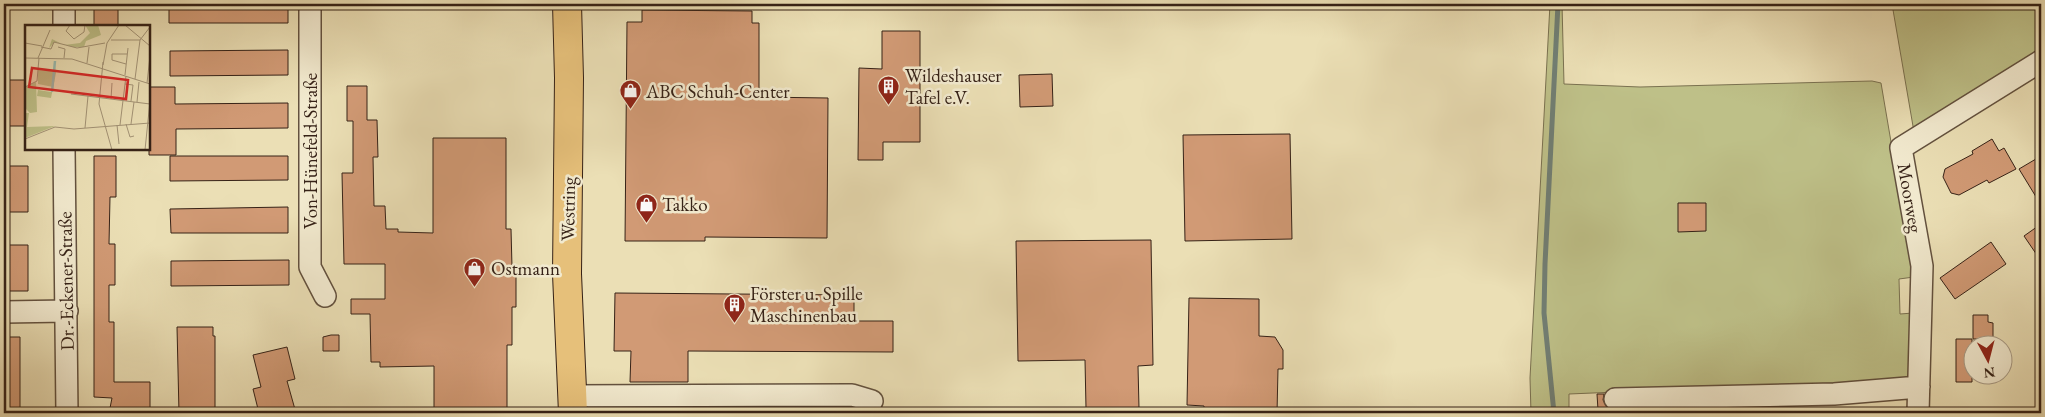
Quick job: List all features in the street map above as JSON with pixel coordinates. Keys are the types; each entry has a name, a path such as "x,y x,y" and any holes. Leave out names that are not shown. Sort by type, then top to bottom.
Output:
{"main road":[{"name":"Westring","path":"567,4 569,78 567,274 572,405"}],"street":[{"path":"64,4 64,25"},
{"name":"Von-Hünefeld-Straße","path":"310,4 310,266 325,296"},
{"name":"Moorweg","path":"1918,413 1922,266 1901,148 2041,61"},
{"name":"Dr.-Eckener-Straße","path":"64,150 67,413"},
{"path":"4,312 67,311"},
{"path":"1614,399 1834,394 1919,387"},
{"path":"572,405 852,394 872,401"}],"green space":[{"path":"1550,4 1562,4 1564,84 1640,87 1872,81 1881,83 1914,277 1899,279 1900,314 1913,313 1910,374 1902,380 1569,394 1569,413 1531,413 1530,378"},
{"path":"1892,4 2041,4 2041,49 1914,132"}],"building":[{"path":"94,4 118,4 118,25 94,25"},
{"path":"169,4 288,4 288,23 169,23"},
{"path":"642,10 752,11 752,23 759,23 759,97 828,98 827,238 705,237 705,241 625,241 627,22 642,22"},
{"name":"Wildeshauser Tafel e.V.","path":"882,31 920,31 920,142 883,142 883,160 858,160 859,68 882,69"},
{"path":"288,50 288,75 170,76 170,51"},
{"path":"1052,74 1053,106 1020,107 1019,75"},
{"path":"4,80 25,80 25,126 4,126"},
{"name":"Ostmann","path":"347,86 367,86 367,120 377,120 378,157 373,157 374,206 385,206 386,229 398,229 398,232 433,233 433,138 506,138 506,229 511,229 512,267 516,267 516,307 512,307 512,345 507,345 507,413 434,413 434,366 380,367 380,362 371,362 370,314 351,314 351,299 385,299 385,264 344,264 342,173 353,173 353,121 347,121"},
{"path":"150,87 175,87 175,104 288,103 288,128 176,129 176,155 149,155"},
{"path":"1290,134 1292,239 1185,241 1183,135"},
{"path":"1992,139 1999,151 2004,148 2016,169 1989,183 1987,180 1959,195 1951,193 1943,177 1945,169 1973,154 1972,151"},
{"path":"94,156 116,156 116,197 110,197 109,244 115,244 115,285 109,285 109,322 114,322 114,382 150,382 150,413 109,413 112,398 94,397"},
{"path":"170,156 288,156 288,180 170,181"},
{"path":"2041,156 2041,205 2019,169"},
{"path":"4,166 28,166 28,212 4,212"},
{"path":"1678,203 1706,203 1706,231 1678,232"},
{"path":"288,207 288,233 171,233 170,209"},
{"path":"2041,224 2041,261 2024,236"},
{"path":"1151,240 1153,365 1138,366 1139,408 1086,408 1085,360 1018,361 1016,241"},
{"path":"1991,242 2006,264 1955,299 1940,278"},
{"path":"4,245 28,245 28,291 4,291"},
{"path":"289,260 289,285 171,286 171,261"},
{"name":"Förster u. Spille Maschinenbau","path":"615,293 854,295 854,321 893,321 893,352 688,351 688,382 630,382 631,351 614,351"},
{"path":"1189,298 1259,299 1259,336 1275,337 1283,350 1283,369 1278,369 1277,413 1204,413 1204,406 1187,405"},
{"path":"1973,315 1988,315 1988,322 1993,323 1993,334 1973,334"},
{"path":"177,327 213,327 213,336 215,336 215,413 179,413"},
{"path":"339,335 339,351 323,351 323,337"},
{"path":"4,337 20,337 20,413 4,413"},
{"path":"1956,339 1962,339 1962,382 1956,382"},
{"path":"287,347 295,379 287,381 296,413 259,413 253,389 261,387 253,355"},
{"path":"1597,394 1604,394 1603,400 1608,409 1598,410"}],"waterway":[{"path":"1554,413 1544,313 1558,4"}],"place":[{"name":"Wildeshauser Tafel e.V.","path":"889,105"},
{"name":"ABC Schuh-Center","path":"630,110"},
{"name":"Takko","path":"646,223"},
{"name":"Ostmann","path":"475,287"},
{"name":"Förster u. Spille Maschinenbau","path":"734,323"}]}
